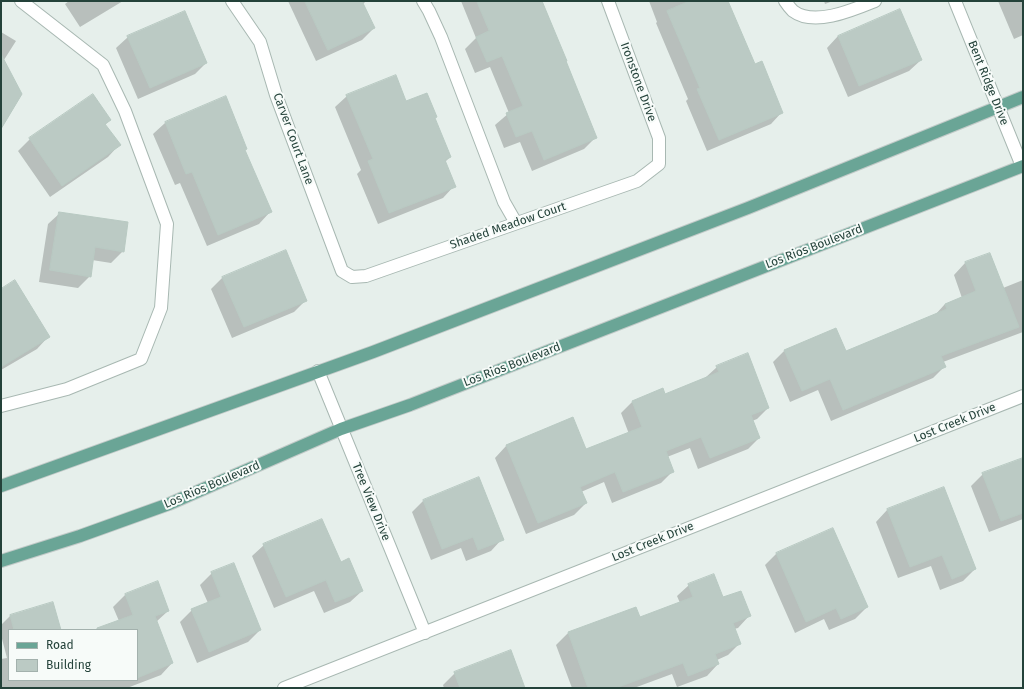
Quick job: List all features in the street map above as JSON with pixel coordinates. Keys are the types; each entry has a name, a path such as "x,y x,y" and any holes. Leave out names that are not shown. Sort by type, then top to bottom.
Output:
{"main road":[{"path":"1,486 373,352 706,225 1023,97"},
{"name":"Los Rios Boulevard","path":"1,561 80,536 169,504 341,429 410,405 1022,166"}],"street":[{"path":"1,406 67,389 141,359 161,308 167,224 126,111 104,65 21,1"},
{"name":"Carver Court Lane","path":"232,1 260,42 276,95 342,271 352,277"},
{"path":"423,1 441,37 504,202 516,223"},
{"name":"Ironstone Drive","path":"608,1 659,138 659,164"},
{"path":"785,1 793,11 808,18 829,16 875,1"},
{"name":"Bent Ridge Drive","path":"955,1 1022,166"},
{"name":"Shaded Meadow Court","path":"352,277 366,276 637,181 659,164"},
{"name":"Tree View Drive","path":"318,371 425,633"},
{"name":"Lost Creek Drive","path":"284,688 1023,396"}],"building":[{"path":"305,1 362,1 375,28 328,50"},
{"path":"477,1 542,1 597,138 544,160 532,131 516,137 506,113 523,106 502,56 487,62 476,37 489,31"},
{"path":"690,1 728,1 755,64 762,61 783,113 719,140 697,89 700,88 667,11"},
{"path":"900,9 922,60 859,86 838,36"},
{"path":"185,11 207,63 150,88 127,36"},
{"path":"1,54 22,94 1,129"},
{"path":"396,75 406,101 427,93 437,117 435,118 451,157 445,160 456,187 389,213 368,161 373,159 346,95"},
{"path":"93,94 111,120 105,124 121,145 62,186 29,138"},
{"path":"226,96 247,149 245,150 272,212 218,235 192,172 186,174 165,122"},
{"path":"59,212 128,222 124,252 95,247 91,277 50,270"},
{"path":"286,250 307,301 244,327 222,277"},
{"path":"990,253 1019,327 941,356 946,367 843,410 830,379 802,391 784,350 836,328 846,351 947,309 945,304 976,291 965,262"},
{"path":"15,280 50,337 1,367 1,289"},
{"path":"748,353 769,408 751,415 760,438 710,458 701,437 666,451 674,472 623,492 615,472 580,487 587,503 538,523 506,445 573,417 586,449 642,427 632,401 663,388 665,394 719,372 716,366"},
{"path":"1023,458 1023,513 1001,521 982,473"},
{"path":"479,477 504,540 478,550 473,537 442,549 423,500"},
{"path":"944,487 976,569 952,579 942,555 910,567 887,509"},
{"path":"322,519 341,562 349,558 363,591 335,602 326,580 286,597 263,544"},
{"path":"833,528 868,607 841,619 836,608 806,622 776,553"},
{"path":"234,563 261,630 209,652 191,609 221,597 211,572"},
{"path":"714,574 723,597 741,591 751,616 733,623 741,644 715,654 719,664 688,676 683,663 616,688 588,688 568,632 636,607 640,617 693,597 688,584"},
{"path":"158,581 169,611 155,616 173,663 138,678 138,629 97,629 133,615 125,594"},
{"path":"53,602 61,629 14,629 10,615"},
{"path":"511,650 525,688 460,688 454,672"}]}
